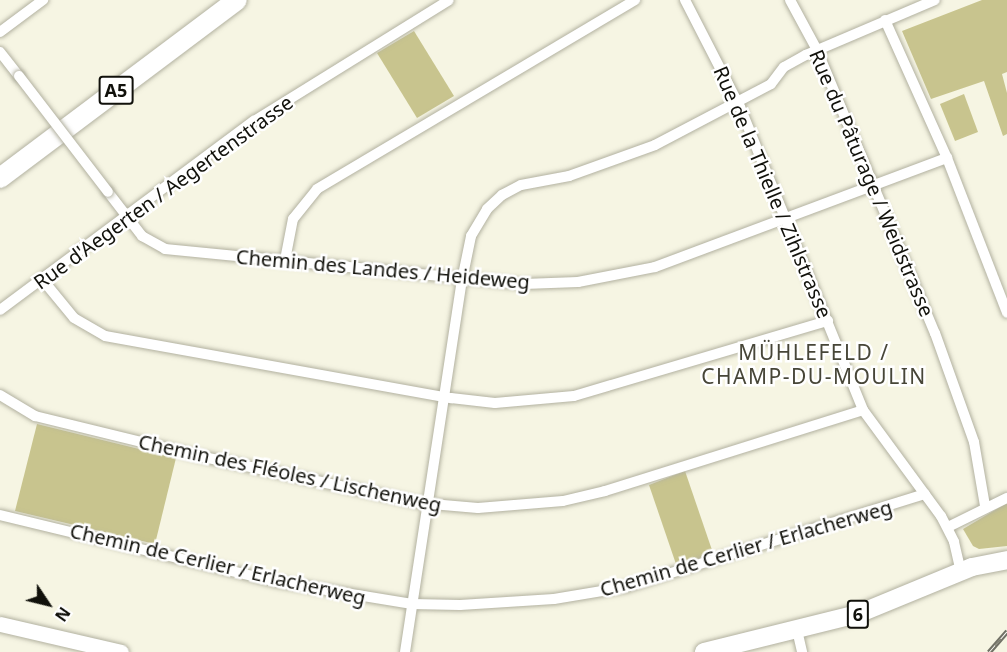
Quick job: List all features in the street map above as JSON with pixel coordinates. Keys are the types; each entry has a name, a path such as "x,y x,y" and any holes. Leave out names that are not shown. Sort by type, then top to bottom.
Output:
{"highway":[{"name":"A5","path":"0,178 237,0"}],"main road":[{"name":"6","path":"704,652 868,611 961,572 1007,560"},
{"path":"0,624 121,652"}],"street":[{"path":"0,32 43,0"},
{"name":"Rue d'Aegerten / Aegertenstrasse","path":"0,310 254,121 449,0"},
{"path":"285,260 293,219 317,189 635,0"},
{"name":"Rue de la Thielle / Zihlstrasse","path":"684,0 737,101 787,218 863,410 948,527 961,572"},
{"name":"Rue du Pâturage / Weidstrasse","path":"790,0 817,50 935,333 974,442 985,506"},
{"path":"405,652 462,280 475,226 502,195 521,185 620,160 771,84 784,67 817,50 935,0"},
{"path":"885,20 947,158 1007,314"},
{"name":"Chemin des Landes / Heideweg","path":"0,52 126,216 149,242 165,249 462,280 524,284 614,276 693,254 947,158"},
{"path":"42,279 74,318 105,336 445,397 518,403 574,396 828,321"},
{"name":"Chemin des Fléoles / Lischenweg","path":"0,395 41,417 304,480 427,504 478,508 563,501 644,480 863,410"},
{"name":"Chemin de Cerlier / Erlacherweg","path":"0,515 278,582 412,604 554,599 626,587 926,494"},
{"path":"948,527 985,506 1007,498"},
{"path":"797,630 802,652"}],"shaded area":[{"path":"982,0 1007,0 1007,72 1002,74 1007,93 1007,134 1003,136 984,81 931,99 902,31"},
{"path":"414,31 454,96 417,118 377,53"},
{"path":"964,94 978,132 955,141 940,104"},
{"path":"37,424 176,458 155,544 15,511"},
{"path":"685,471 713,553 677,567 649,485"},
{"path":"1007,503 1007,546 979,549 973,546 963,529"}],"railway":[{"path":"989,652 1007,631"}],"district":[{"name":"MÜHLEFELD / CHAMP-DU-MOULIN","path":"814,364"}]}
